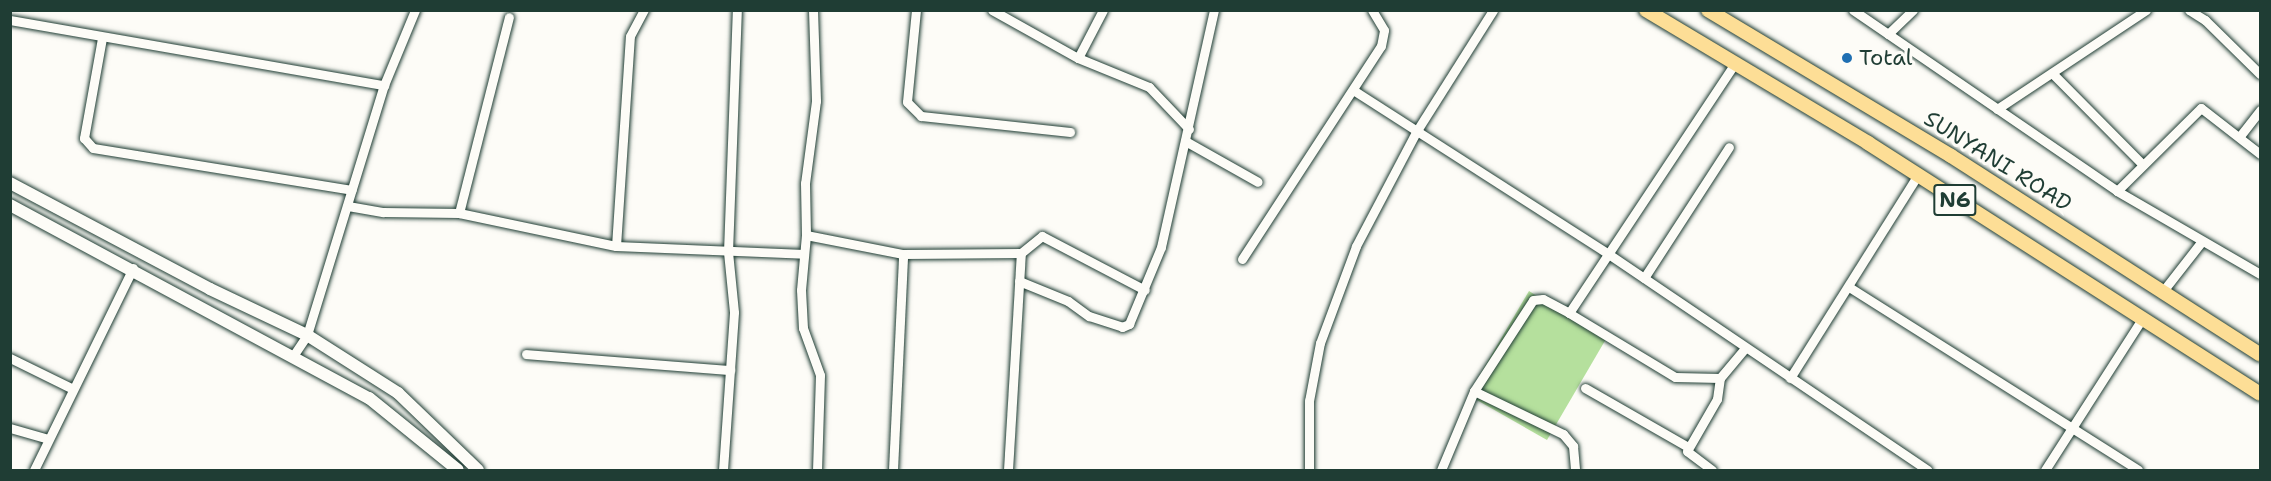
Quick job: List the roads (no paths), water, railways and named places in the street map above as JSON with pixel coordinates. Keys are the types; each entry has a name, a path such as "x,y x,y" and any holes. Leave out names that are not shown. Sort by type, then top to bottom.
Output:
{"main road":[{"name":"N6","path":"1646,10 1917,176 2260,394"},
{"name":"SUNYANI ROAD","path":"1708,10 1951,156 2260,354"}],"street":[{"path":"293,356 307,335 384,85 415,10"},
{"path":"616,246 630,36 644,10"},
{"path":"723,471 734,312 728,252 737,10"},
{"path":"813,10 816,101 805,183 807,235 804,254 803,328 820,375 818,471"},
{"path":"916,10 907,102 921,116 1070,132"},
{"path":"992,10 1078,58 1149,87 1189,129"},
{"path":"1078,58 1103,10"},
{"path":"1019,281 1122,327 1129,324 1144,290 1187,142 1214,10"},
{"path":"1242,259 1384,40 1381,20 1372,10"},
{"path":"1309,471 1309,401 1320,344 1356,246 1416,132 1493,10"},
{"path":"1852,10 2117,191 2260,274"},
{"path":"1888,34 1913,10"},
{"path":"1997,109 2146,10"},
{"path":"2189,10 2205,20 2260,74"},
{"path":"459,213 508,16"},
{"path":"10,20 102,38 223,54 384,85"},
{"path":"102,38 84,138 93,148 352,190"},
{"path":"1569,313 1606,253 1735,63"},
{"path":"2052,73 2143,165"},
{"path":"1353,90 1644,278 1744,349 1928,471"},
{"path":"2117,191 2201,108 2240,136 2260,154"},
{"path":"2240,136 2260,111"},
{"path":"1187,142 1258,182"},
{"path":"1644,278 1729,147"},
{"path":"1790,378 1917,176"},
{"path":"10,183 210,289 307,335 398,393 478,471"},
{"path":"10,206 133,268 377,403 458,471"},
{"path":"348,206 383,212 459,213 616,246 804,254"},
{"path":"807,235 903,254 1021,253 1042,236 1144,290"},
{"path":"2163,291 2202,241"},
{"path":"1008,471 1021,253"},
{"path":"893,471 903,254"},
{"path":"47,471 35,468 133,268"},
{"path":"1849,287 2074,428 2138,471"},
{"path":"1441,471 1474,391 1533,300 1544,299 1668,374 1720,378"},
{"path":"2045,471 2142,319"},
{"path":"1688,447 1717,399 1720,378 1744,349"},
{"path":"526,354 730,370"},
{"path":"10,358 73,389"},
{"path":"1585,388 1688,447 1692,459 1712,471"},
{"path":"1474,391 1563,434 1573,446 1575,471"},
{"path":"10,428 48,439"}],"place":[{"name":"Total","path":"1847,58"}]}
